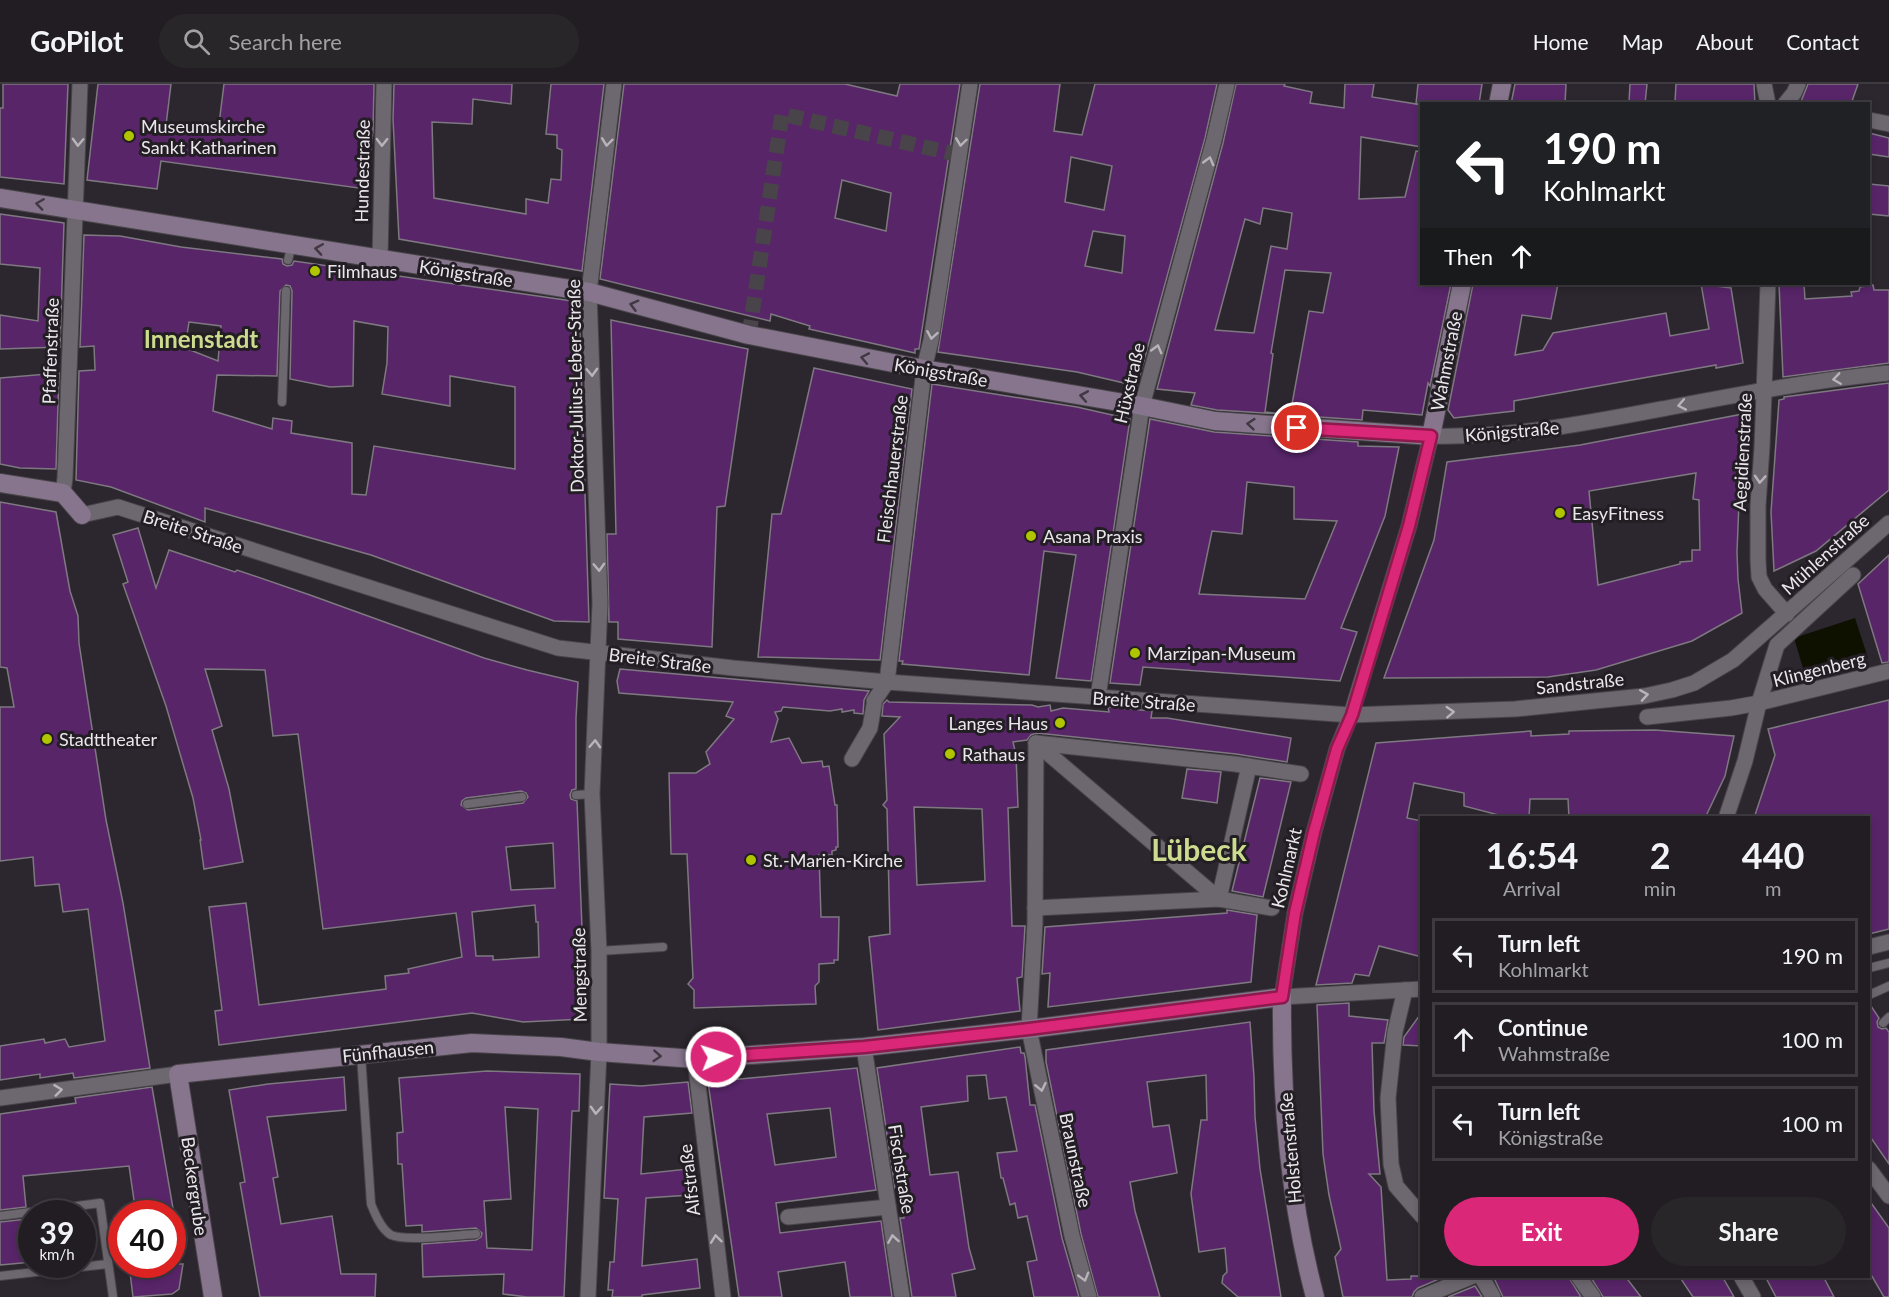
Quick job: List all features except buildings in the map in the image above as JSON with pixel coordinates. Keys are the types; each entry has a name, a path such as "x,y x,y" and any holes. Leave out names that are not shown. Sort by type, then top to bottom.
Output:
{"street":[{"name":"Pfaffenstraße","path":"63,494 80,84"},
{"name":"Hundestraße","path":"380,259 384,84"},
{"name":"Doktor-Julius-Leber-Straße","path":"598,653 600,603 589,292 614,84"},
{"name":"Fleischhauerstraße","path":"887,682 924,369 932,340 970,84"},
{"name":"Hüxstraße","path":"1098,697 1142,406 1227,84"},
{"path":"1498,102 1502,84"},
{"path":"1764,84 1768,102"},
{"path":"1787,102 1798,84"},
{"path":"1870,120 1889,124"},
{"name":"Königstraße","path":"0,198 75,209 290,252 380,259 589,292 749,335 1215,421 1431,436 1500,435 1552,429 1765,390 1889,373"},
{"name":"Wahmstraße","path":"1352,715 1409,526 1431,436 1462,285"},
{"name":"Aegidienstraße","path":"1768,285 1758,506 1758,560 1760,577 1765,589 1787,614"},
{"path":"0,483 63,494"},
{"name":"Breite Straße","path":"63,494 82,515 118,507 558,648 733,668 887,682 1352,715"},
{"name":"Mühlenstraße","path":"1787,614 1889,523"},
{"name":"Klingenberg","path":"1759,703 1777,645 1853,575"},
{"path":"1824,580 1834,592"},
{"name":"Sandstraße","path":"1352,715 1515,709 1644,696 1672,690 1713,673 1733,660 1787,614"},
{"name":"Mengstraße","path":"588,1297 599,1052 599,951 592,794 598,653"},
{"name":"Klingenberg","path":"1647,717 1759,703 1889,673"},
{"path":"852,759 870,728 874,703 887,682"},
{"path":"1727,816 1745,761 1759,703"},
{"name":"Kohlmarkt","path":"1282,997 1295,913 1314,832 1337,749 1352,715"},
{"path":"1036,742 1301,774"},
{"path":"1036,742 1219,899"},
{"name":"Braunstraße","path":"1036,742 1035,916 1029,1029 1072,1236 1089,1297"},
{"path":"1219,899 1249,766"},
{"path":"1035,916 1219,899 1272,908"},
{"path":"1870,947 1889,942"},
{"path":"1282,997 1420,988"},
{"path":"1405,990 1395,1032 1388,1098 1391,1164 1395,1186 1420,1214"},
{"name":"Fünfhausen","path":"178,1074 472,1043 561,1047 695,1059 864,1047 1282,997"},
{"name":"Holstenstraße","path":"1282,997 1285,1107 1294,1204 1315,1297"},
{"name":"Fischstraße","path":"864,1047 902,1297"},
{"name":"Alfstraße","path":"695,1059 723,1297"},
{"path":"0,1098 178,1074"},
{"name":"Beckergrube","path":"178,1074 213,1297"},
{"path":"1870,1170 1889,1196"},
{"path":"788,1217 888,1207"},
{"path":"1422,1297 1468,1278"},
{"path":"1482,1278 1493,1297"},
{"path":"1579,1278 1593,1297"},
{"path":"1742,1278 1753,1297"}],"lane":[{"path":"282,402 286,291"},
{"path":"576,795 592,794"},
{"path":"467,804 522,797"},
{"path":"599,951 663,947"},
{"path":"1870,968 1889,963"},
{"path":"1870,995 1889,986"},
{"path":"361,1054 371,1204 379,1222 391,1235 412,1238 476,1234"},
{"path":"0,1216 100,1203 108,1264 0,1275"},
{"path":"110,1278 113,1297"}],"shaded area":[{"path":"1855,618 1868,658 1806,678 1794,638"}],"tunnel":[{"path":"749,335 782,114 959,155"}],"place":[{"name":"Museumskirche Sankt Katharinen","path":"129,136"},
{"name":"Filmhaus","path":"315,271"},
{"name":"EasyFitness","path":"1560,513"},
{"name":"Asana Praxis","path":"1031,536"},
{"name":"Marzipan-Museum","path":"1135,653"},
{"name":"Langes Haus","path":"1060,723"},
{"name":"Stadttheater","path":"47,739"},
{"name":"Rathaus","path":"950,754"},
{"name":"St.-Marien-Kirche","path":"751,860"}],"district":[{"name":"Innenstadt","path":"201,338"},
{"name":"Lübeck","path":"1199,849"}],"route":[{"path":"716,1057 864,1047 1282,997 1295,913 1314,832 1337,749 1352,715 1409,526 1431,436 1297,428"}]}
